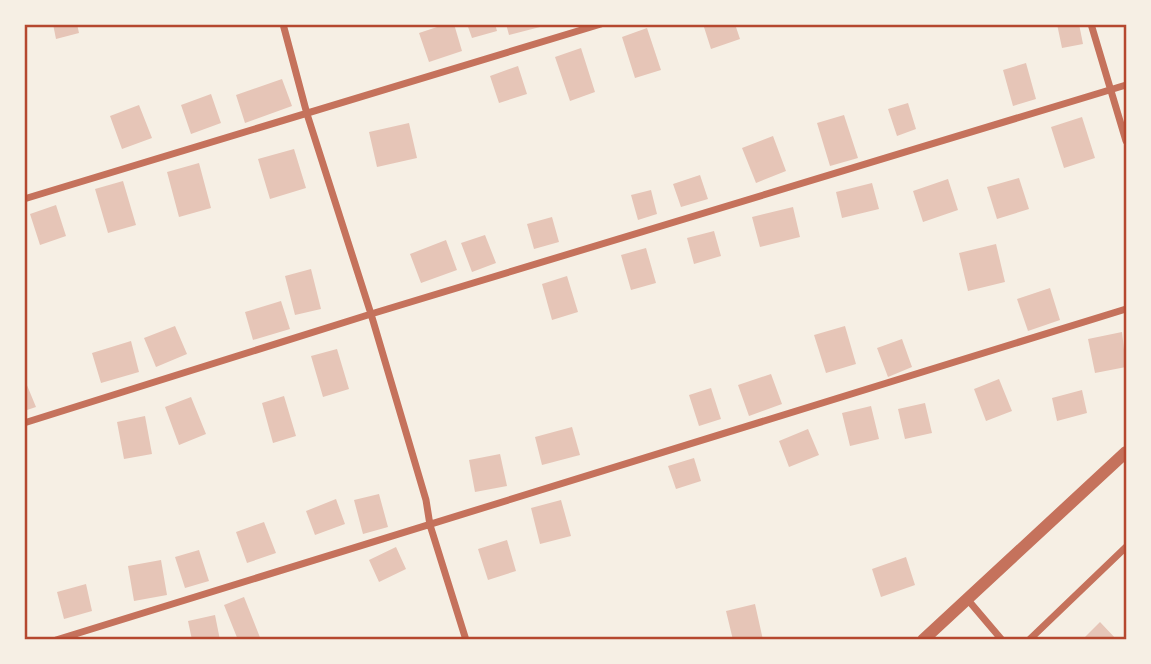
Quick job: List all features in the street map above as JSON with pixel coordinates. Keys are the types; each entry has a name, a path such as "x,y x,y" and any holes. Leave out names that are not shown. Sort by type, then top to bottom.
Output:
{"street":[{"path":"283,24 307,114 371,314 426,500 430,525 466,639"},
{"path":"24,199 601,24"},
{"path":"1091,24 1126,141"},
{"path":"24,423 371,314 1126,85"},
{"path":"57,639 1126,309"},
{"path":"923,639 1126,452"},
{"path":"1030,639 1126,547"},
{"path":"968,600 1002,639"}],"building":[{"path":"53,24 77,24 79,33 56,39"},
{"path":"454,24 462,51 429,62 419,33"},
{"path":"467,24 495,24 497,31 472,38"},
{"path":"506,24 539,24 540,27 509,35"},
{"path":"703,24 735,24 740,39 711,49"},
{"path":"1057,24 1079,24 1083,44 1062,48"},
{"path":"647,28 661,70 635,78 622,37"},
{"path":"581,48 595,92 570,101 555,57"},
{"path":"1026,63 1036,99 1013,106 1003,70"},
{"path":"518,66 527,94 499,103 490,76"},
{"path":"282,79 292,106 245,123 236,95"},
{"path":"211,94 221,123 191,134 181,105"},
{"path":"908,103 916,129 897,136 888,109"},
{"path":"139,105 152,138 122,149 110,116"},
{"path":"844,115 858,158 830,166 817,123"},
{"path":"1082,117 1095,158 1064,168 1051,127"},
{"path":"409,123 417,158 377,167 369,132"},
{"path":"773,136 786,171 756,183 742,148"},
{"path":"294,149 306,188 270,199 258,159"},
{"path":"199,163 211,208 179,217 167,172"},
{"path":"700,175 708,199 681,207 673,184"},
{"path":"1019,178 1029,209 997,219 987,187"},
{"path":"948,179 958,210 923,222 913,191"},
{"path":"123,181 136,225 108,233 95,189"},
{"path":"872,183 879,209 842,218 836,192"},
{"path":"651,190 657,214 638,220 631,195"},
{"path":"56,205 66,236 40,245 30,214"},
{"path":"793,207 800,237 760,247 752,217"},
{"path":"552,217 559,242 534,249 527,224"},
{"path":"714,231 721,256 694,264 687,238"},
{"path":"485,235 496,263 472,272 461,243"},
{"path":"446,240 457,270 421,283 410,254"},
{"path":"996,244 1005,282 968,291 959,253"},
{"path":"646,248 656,283 631,290 621,255"},
{"path":"311,269 321,309 295,315 285,276"},
{"path":"567,276 578,312 552,320 542,284"},
{"path":"1050,288 1060,320 1028,331 1017,299"},
{"path":"281,301 290,329 253,340 245,312"},
{"path":"175,326 187,354 156,367 144,338"},
{"path":"845,326 856,364 826,373 814,335"},
{"path":"1122,332 1126,367 1095,373 1088,339"},
{"path":"902,339 912,367 888,377 877,348"},
{"path":"131,341 139,372 101,383 92,353"},
{"path":"337,349 349,389 323,397 311,356"},
{"path":"771,374 782,404 749,416 738,385"},
{"path":"24,378 36,407 24,411"},
{"path":"999,379 1012,411 986,421 974,389"},
{"path":"711,388 721,419 699,426 689,395"},
{"path":"1082,390 1087,413 1057,421 1052,398"},
{"path":"284,396 296,436 273,443 262,403"},
{"path":"191,397 206,434 179,445 165,407"},
{"path":"925,403 932,433 905,439 898,409"},
{"path":"871,406 879,439 850,446 842,413"},
{"path":"145,416 152,454 124,459 117,422"},
{"path":"572,427 580,455 542,465 535,437"},
{"path":"808,429 819,455 789,467 779,441"},
{"path":"500,454 507,486 475,492 469,460"},
{"path":"694,458 701,481 676,489 668,466"},
{"path":"379,494 388,527 363,534 354,500"},
{"path":"336,499 345,524 315,535 306,511"},
{"path":"561,500 571,536 540,544 531,508"},
{"path":"264,522 276,553 247,563 236,532"},
{"path":"507,540 516,571 488,580 478,549"},
{"path":"396,547 406,569 379,582 369,560"},
{"path":"199,550 209,581 185,588 175,557"},
{"path":"906,557 915,585 881,597 872,569"},
{"path":"161,560 167,595 134,601 128,566"},
{"path":"86,584 92,611 64,619 57,592"},
{"path":"244,597 261,640 238,640 224,605"},
{"path":"755,604 763,640 733,640 726,611"},
{"path":"215,615 220,640 192,640 188,621"},
{"path":"1100,622 1117,640 1082,640"}]}
